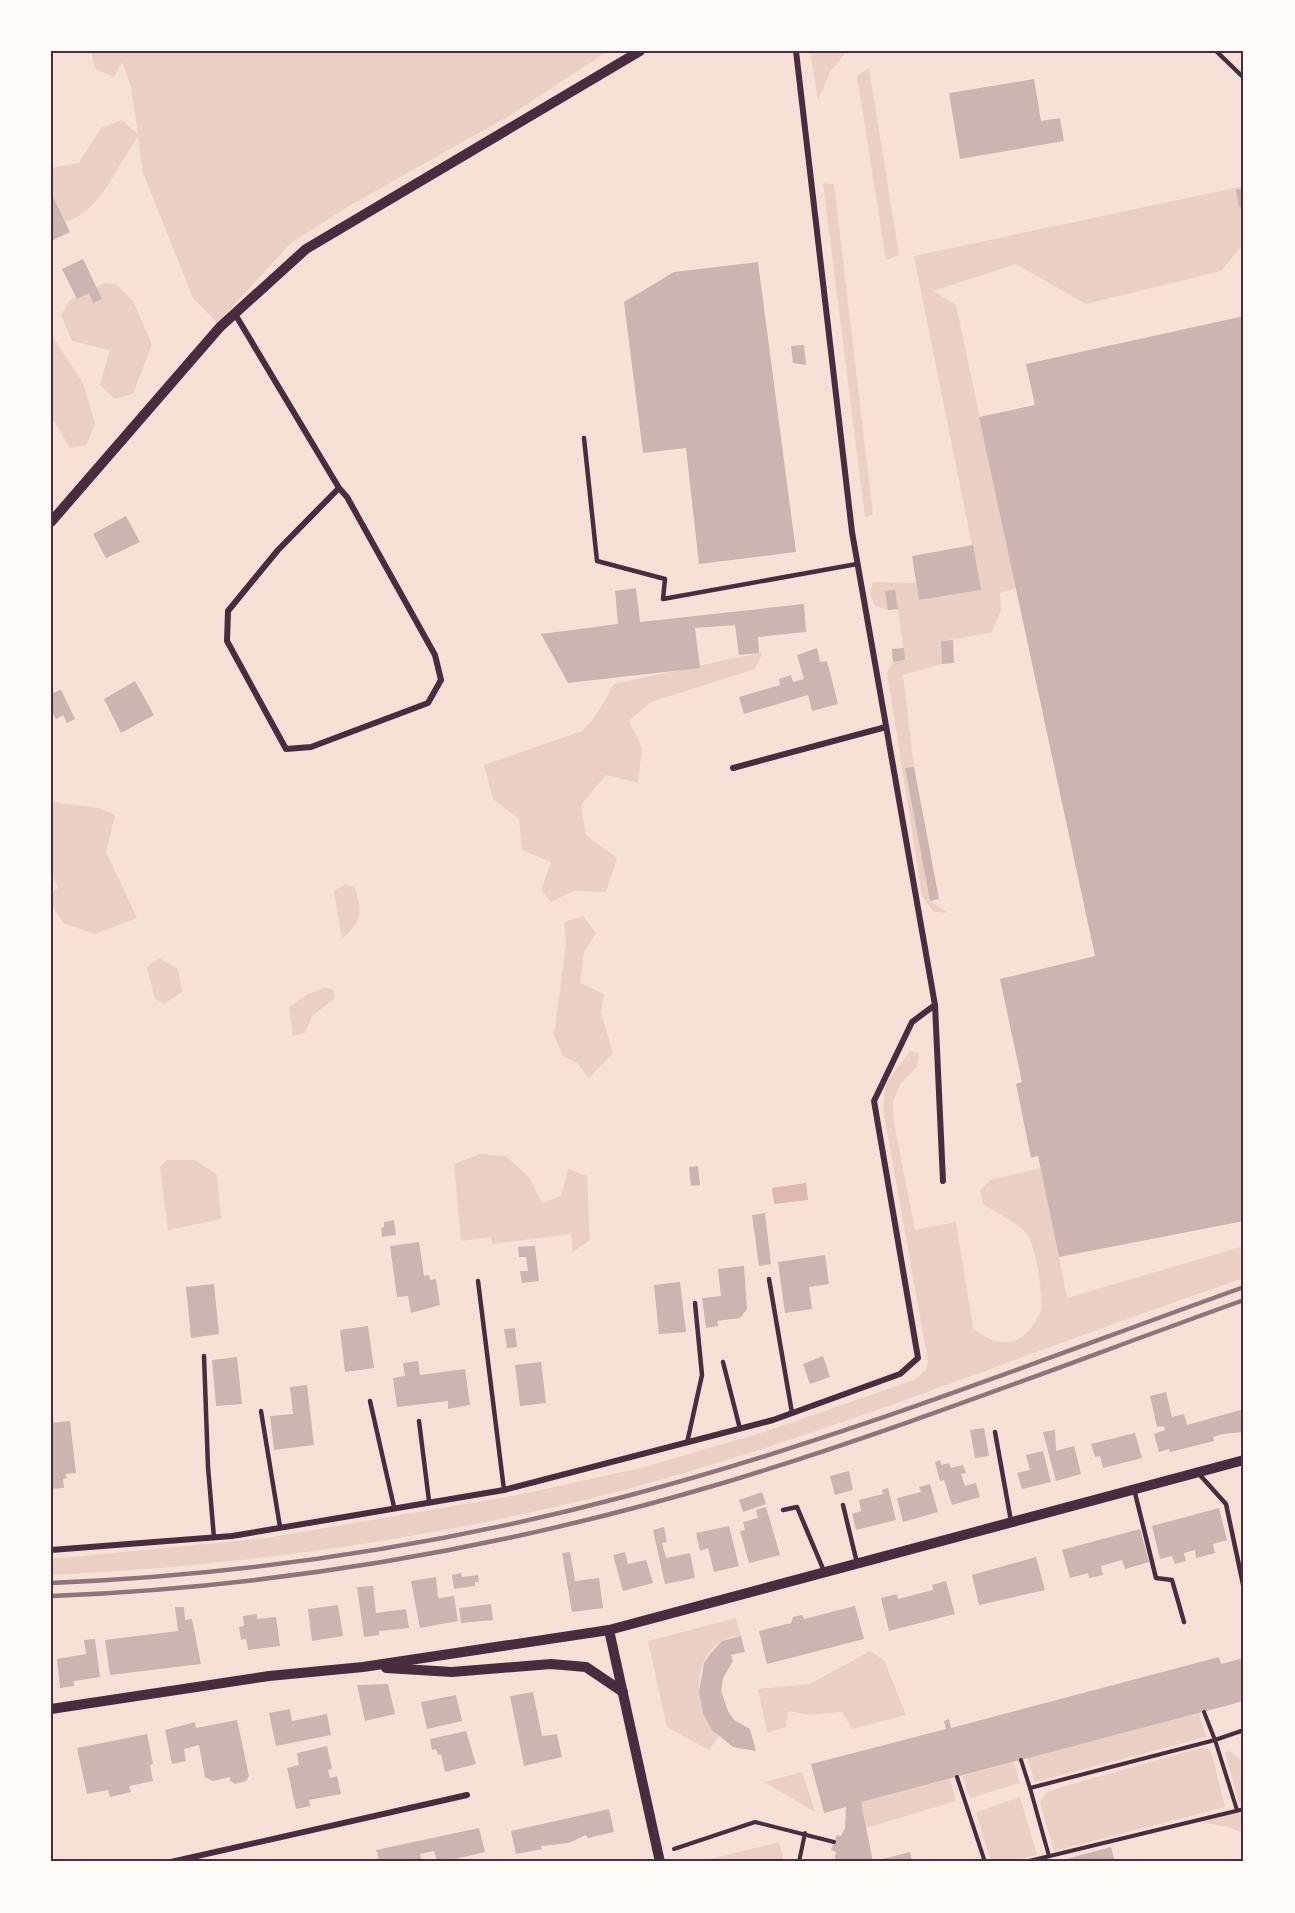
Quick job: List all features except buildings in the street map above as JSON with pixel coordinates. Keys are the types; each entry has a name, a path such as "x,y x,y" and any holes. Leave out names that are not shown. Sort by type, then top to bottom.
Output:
{"street":[{"path":"51,522 213,336 306,249 640,51"},
{"path":"796,51 857,564 935,1005 943,1181"},
{"path":"235,314 339,489 347,497 435,655 441,680 428,703 311,747 286,749 227,641 228,611 278,550 339,489"},
{"path":"733,768 886,727"},
{"path":"51,1550 214,1538 504,1490 687,1443 792,1413 900,1374 918,1358 874,1101 912,1022 935,1005"},
{"path":"51,1709 269,1676 363,1666 609,1630 1244,1460"},
{"path":"609,1630 659,1858"},
{"path":"363,1666 452,1672 551,1664 586,1667 623,1692"},
{"path":"171,1862 467,1795"}],"lane":[{"path":"1216,51 1244,78"},
{"path":"584,438 597,561 665,579 663,598 857,564"},
{"path":"769,1279 792,1413"},
{"path":"478,1281 504,1490"},
{"path":"687,1443 702,1375 695,1303"},
{"path":"204,1356 208,1467 214,1538"},
{"path":"723,1362 740,1428"},
{"path":"370,1401 394,1507"},
{"path":"261,1411 279,1527"},
{"path":"419,1421 429,1501"},
{"path":"995,1432 1011,1522"},
{"path":"1198,1472 1226,1504 1244,1589"},
{"path":"1134,1489 1156,1578 1172,1580 1184,1622"},
{"path":"843,1505 857,1563"},
{"path":"783,1510 797,1507 824,1572"}],"path":[{"path":"1204,1712 1237,1810"},
{"path":"1030,1788 1215,1740 1244,1730"},
{"path":"1021,1760 1049,1856"},
{"path":"957,1777 985,1862"},
{"path":"1025,1862 1244,1809"},
{"path":"659,1858 755,1822 834,1842"},
{"path":"799,1862 805,1833"}],"shaded area":[{"path":"91,51 608,51 509,116 349,206 291,243 217,323 193,298 143,173 138,137 99,198 78,216 65,222 51,193 51,168 79,163 101,128 122,120 138,134 131,87 122,62 114,77 95,69"},
{"path":"810,51 847,51 830,72 818,100"},
{"path":"869,68 899,255 886,260 857,76"},
{"path":"823,183 834,184 873,515 865,517"},
{"path":"1244,186 1244,243 1221,271 1086,304 1016,264 933,291 956,305 1016,588 1000,593 1001,611 991,633 941,641 942,664 903,675 914,767 905,768 930,901 948,913 934,912 922,896 887,672 893,662 905,660 898,609 888,610 875,606 870,594 873,582 916,583 919,600 981,590 914,256"},
{"path":"104,283 116,284 133,301 152,344 133,394 115,399 100,385 110,350 72,341 61,315 70,300"},
{"path":"51,334 83,383 95,424 86,445 70,448 51,416"},
{"path":"763,652 755,669 651,702 629,721 642,747 638,783 606,775 581,805 586,835 617,858 606,892 574,891 551,902 541,890 551,862 522,850 519,819 493,799 484,765 582,731 595,717 614,684"},
{"path":"51,802 99,808 115,815 106,852 137,918 95,934 63,923 51,903 51,892 58,888 51,872"},
{"path":"346,884 355,888 359,917 353,928 342,939 334,891"},
{"path":"583,916 596,933 584,952 580,983 604,994 601,1013 613,1053 589,1078 577,1063 563,1056 554,1035 566,944 564,922"},
{"path":"159,958 178,969 182,992 164,1004 155,999 147,967"},
{"path":"324,988 333,989 335,998 312,1016 305,1033 293,1036 289,1007 308,994"},
{"path":"910,1051 919,1053 917,1067 901,1083 893,1101 894,1123 915,1230 956,1222 973,1328 981,1334 998,1342 1014,1341 1022,1337 1039,1316 1041,1303 1038,1270 1030,1239 1017,1225 983,1204 980,1191 990,1180 1041,1168 1067,1298 1244,1246 1244,1278 860,1416 705,1467 627,1489 485,1522 342,1547 197,1565 51,1575 51,1559 267,1538 523,1494 644,1467 767,1431 914,1380 926,1370 928,1361 883,1109 886,1083"},
{"path":"480,1154 506,1156 530,1178 542,1203 561,1196 568,1169 587,1176 590,1240 573,1252 571,1234 492,1244 491,1237 461,1241 454,1164"},
{"path":"167,1160 195,1160 217,1175 221,1219 168,1230 160,1167"},
{"path":"806,1183 808,1200 774,1204 772,1188"},
{"path":"736,1618 741,1636 724,1640 711,1650 700,1673 701,1701 711,1726 719,1736 709,1750 667,1727 648,1641"},
{"path":"870,1651 884,1660 906,1715 852,1729 842,1712 810,1715 788,1711 786,1727 767,1733 758,1689 810,1684"},
{"path":"1199,1713 1206,1737 1035,1782 1027,1758"},
{"path":"1200,1748 1207,1748 1212,1754 1225,1807 1054,1851 1040,1802 1048,1791"},
{"path":"1230,1751 1244,1763 1244,1803 1239,1804 1225,1752"},
{"path":"1014,1762 1020,1783 970,1798 962,1776"},
{"path":"802,1772 815,1812 764,1782"},
{"path":"950,1779 956,1801 866,1828 861,1802"},
{"path":"1020,1797 1037,1855 1007,1862 991,1862 976,1812"},
{"path":"1244,1807 1244,1834 1232,1828 1200,1822"},
{"path":"779,1842 784,1862 697,1862"}],"railway":[{"path":"51,1583 124,1579 269,1565 413,1543 556,1514 705,1474 861,1425 1244,1287"},
{"path":"51,1596 221,1584 306,1573 474,1545 558,1527 723,1483 854,1441 1244,1300"}]}
